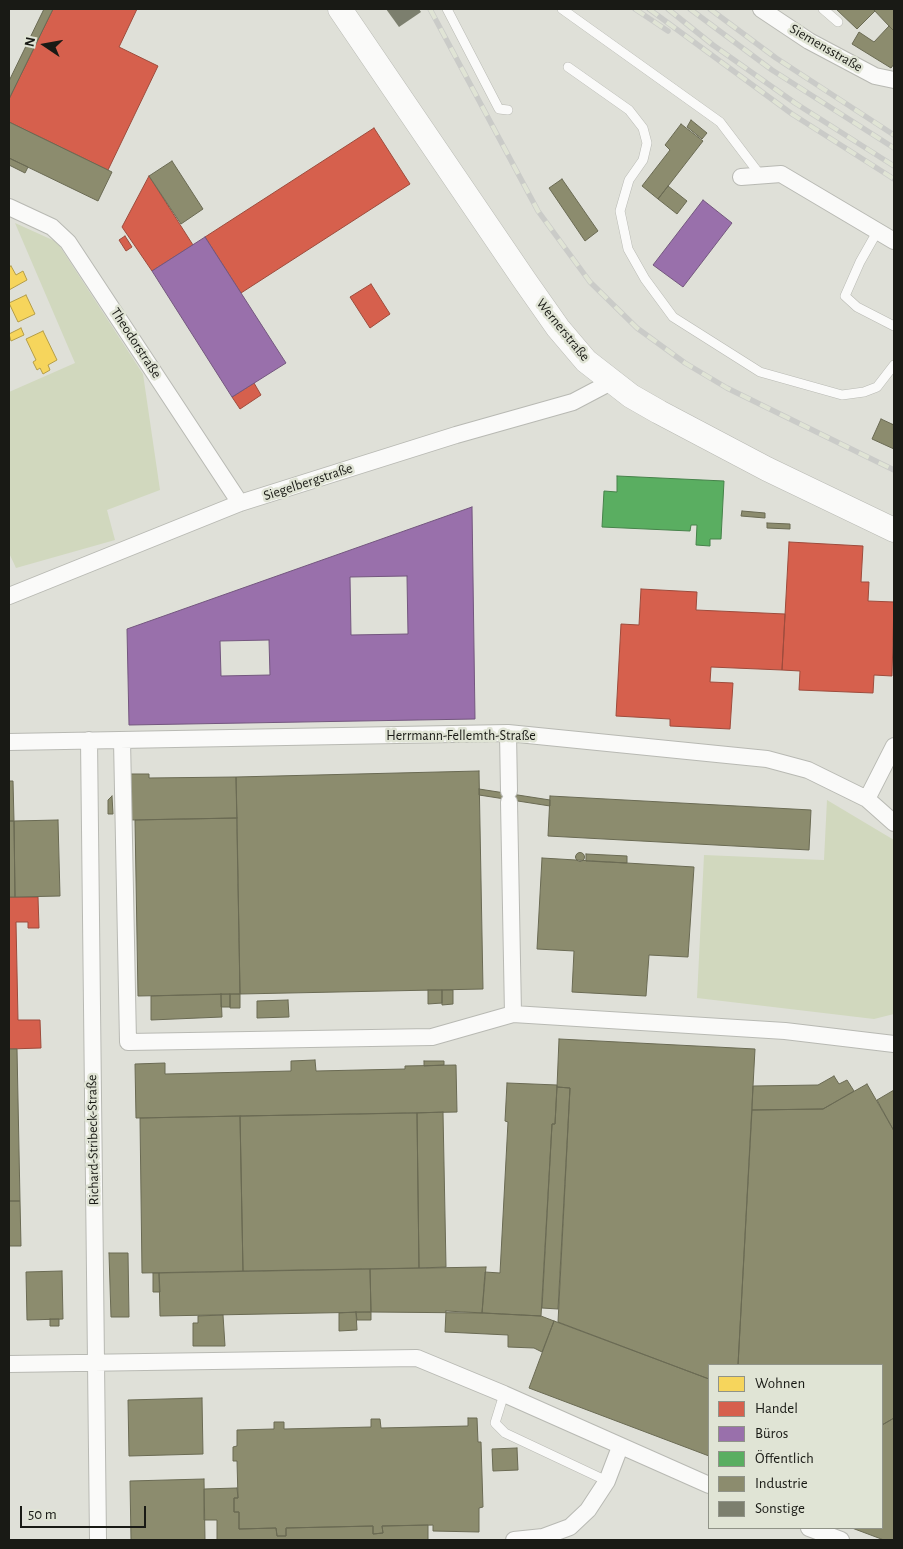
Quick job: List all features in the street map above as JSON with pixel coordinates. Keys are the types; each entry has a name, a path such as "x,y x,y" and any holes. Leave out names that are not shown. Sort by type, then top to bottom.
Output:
{"main road":[{"name":"Wernerstraße","path":"340,9 558,328 586,361 611,382 659,412 767,469 894,530"}],"street":[{"name":"Siemensstraße","path":"764,9 809,41 875,76 894,80"},
{"path":"741,177 781,174 894,241"},
{"name":"Theodorstraße","path":"9,207 52,227 68,242 240,504"},
{"name":"Siegelbergstraße","path":"9,596 240,504 456,435 573,402 611,382"},
{"path":"508,733 513,1014"},
{"name":"Herrmann-Fellemth-Straße","path":"9,742 508,733 766,759 808,770 867,799 894,823"},
{"name":"Richard-Stribeck-Straße","path":"89,740 98,1540"},
{"path":"122,740 128,1042 432,1037 513,1014 785,1031 894,1044"},
{"path":"867,799 894,746"},
{"path":"9,1364 417,1358 504,1394 708,1485"},
{"path":"514,1540 543,1537 570,1527 588,1510 607,1481 620,1447"},
{"path":"812,1529 841,1540"}],"lane":[{"path":"447,9 499,109 508,110"},
{"path":"562,9 720,122 760,176"},
{"path":"823,9 838,22"},
{"path":"568,66 629,110 643,128 647,143 643,160 629,180 620,211 628,249 645,279 673,317 760,372 842,395 864,392 878,386 894,365"},
{"path":"878,232 860,262 845,296 857,308 894,326"},
{"path":"504,1394 495,1423 505,1433 607,1481"}],"green space":[{"path":"15,223 57,242 143,374 160,490 107,510 115,540 16,568 9,553 9,392 75,363"},
{"path":"827,800 894,840 894,1014 874,1019 697,998 704,855 824,860"}],"building: Wohnen":[{"path":"11,266 16,275 23,271 27,280 9,290 9,267"},
{"path":"26,295 35,314 18,322 9,303"},
{"path":"21,328 24,335 11,341 9,334"},
{"path":"43,331 57,360 48,365 50,370 43,374 40,368 37,370 33,362 36,360 26,339"}],"building: Handel":[{"path":"53,9 137,9 119,47 158,66 108,170 9,122 9,99"},
{"path":"374,128 410,184 241,293 205,237"},
{"path":"149,176 193,245 152,271 122,227"},
{"path":"125,236 132,247 126,251 119,240"},
{"path":"371,284 390,314 370,328 350,297"},
{"path":"254,383 261,395 240,409 232,397"},
{"path":"789,542 863,546 861,582 869,582 868,601 894,602 892,676 874,675 873,693 799,690 800,671 782,670"},
{"path":"641,589 697,592 696,610 785,614 782,670 711,667 710,682 733,683 730,729 670,726 670,719 616,716 621,624 639,625"},
{"path":"9,897 38,897 39,928 28,928 28,922 16,922 18,1020 40,1020 41,1048 9,1049"}],"building: Büros":[{"path":"703,200 732,223 683,287 653,265"},
{"path":"205,237 286,363 232,397 152,271"},
{"path":"472,507 475,719 129,725 127,629","holes":["407,576 408,634 351,635 350,577","269,640 270,675 221,676 220,641"]}],"building: Öffentlich":[{"path":"617,476 724,481 721,539 710,539 710,546 696,545 697,525 691,525 690,531 602,527 604,491 617,492"}],"building: Industrie":[{"path":"44,9 53,9 9,99 9,81"},
{"path":"836,9 873,9 875,11 857,29"},
{"path":"873,9 894,9 894,31 889,26"},
{"path":"889,26 894,31 894,64 891,68 852,44 859,32 874,42"},
{"path":"691,120 707,133 702,139 687,127"},
{"path":"9,122 112,172 98,201 9,158"},
{"path":"681,124 703,141 658,199 642,186 670,150 665,145"},
{"path":"9,158 28,167 25,173 9,165"},
{"path":"172,161 203,209 181,224 149,176"},
{"path":"562,179 598,231 585,241 549,188"},
{"path":"668,186 687,201 677,214 658,199"},
{"path":"881,419 894,425 894,449 872,439"},
{"path":"742,511 765,513 765,518 741,516"},
{"path":"767,523 790,524 790,529 767,528"},
{"path":"479,771 483,989 240,994 236,777"},
{"path":"129,774 149,774 149,778 236,777 237,818 129,820"},
{"path":"9,781 13,781 14,821 9,821"},
{"path":"479,789 550,800 550,806 479,795"},
{"path":"112,796 113,814 108,814 108,800"},
{"path":"550,796 811,810 809,850 548,836"},
{"path":"237,818 240,994 138,996 135,820"},
{"path":"58,820 60,896 15,897 14,821"},
{"path":"9,821 14,821 15,897 9,897"},
{"path":"580,852 585,857 580,862 575,857"},
{"path":"586,854 627,856 627,863 586,861"},
{"path":"542,858 694,867 688,957 649,955 646,996 572,992 574,951 537,949"},
{"path":"428,990 442,990 442,1003 428,1004"},
{"path":"442,990 453,990 453,1004 442,1005"},
{"path":"221,994 222,1017 151,1020 151,996"},
{"path":"221,994 230,994 230,1007 221,1007"},
{"path":"230,994 240,994 240,1008 230,1008"},
{"path":"288,1000 289,1017 257,1018 257,1001"},
{"path":"559,1039 755,1049 738,1364 708,1364 708,1379 558,1322 570,1088 557,1087"},
{"path":"9,1049 17,1049 20,1201 9,1201"},
{"path":"315,1060 316,1071 405,1069 405,1066 456,1065 457,1112 136,1118 135,1064 165,1063 165,1074 291,1071 291,1061"},
{"path":"424,1061 444,1061 444,1065 424,1066"},
{"path":"834,1076 839,1084 847,1080 854,1091 823,1109 752,1110 753,1086 818,1085"},
{"path":"507,1083 557,1085 555,1124 552,1124 541,1316 482,1313 485,1272 500,1273 508,1122 505,1121"},
{"path":"867,1084 894,1131 894,1418 883,1424 883,1364 738,1364 752,1110 823,1109"},
{"path":"557,1087 570,1088 558,1309 542,1308 552,1124 555,1124"},
{"path":"894,1090 894,1131 877,1100"},
{"path":"443,1112 446,1267 419,1268 417,1113"},
{"path":"417,1113 419,1268 243,1271 240,1116"},
{"path":"240,1116 243,1271 142,1273 140,1118"},
{"path":"9,1201 20,1201 21,1246 9,1246"},
{"path":"109,1253 128,1253 129,1317 111,1317"},
{"path":"486,1267 482,1313 371,1312 370,1269"},
{"path":"370,1269 371,1312 160,1316 159,1273"},
{"path":"62,1271 63,1319 27,1320 26,1272"},
{"path":"153,1273 159,1273 160,1292 153,1292"},
{"path":"446,1311 541,1316 554,1321 542,1352 534,1348 508,1347 508,1335 445,1332"},
{"path":"356,1312 357,1330 339,1331 339,1313"},
{"path":"356,1312 371,1312 371,1320 357,1320"},
{"path":"223,1315 225,1346 193,1346 193,1323 198,1323 198,1316"},
{"path":"50,1319 59,1319 59,1326 50,1326"},
{"path":"554,1321 708,1379 708,1456 529,1388"},
{"path":"202,1398 203,1454 129,1456 128,1400"},
{"path":"468,1418 477,1418 478,1442 481,1442 483,1507 479,1508 479,1532 433,1531 433,1525 382,1526 383,1533 373,1534 373,1526 286,1528 286,1536 277,1536 276,1528 239,1529 239,1512 234,1512 234,1498 238,1498 237,1461 233,1461 233,1447 237,1446 237,1430 274,1429 274,1422 284,1422 284,1429 371,1427 371,1419 380,1419 381,1428 468,1426"},
{"path":"894,1418 894,1540 884,1540 855,1529 883,1529 883,1424"},
{"path":"517,1448 518,1470 493,1471 492,1449"},
{"path":"204,1479 205,1540 131,1540 130,1481"},
{"path":"237,1488 238,1498 234,1498 234,1512 239,1512 239,1529 276,1528 277,1536 286,1536 286,1528 373,1526 373,1534 383,1533 382,1526 428,1525 428,1540 217,1540 217,1520 204,1520 204,1489"}],"building: Sonstige":[{"path":"386,9 419,9 421,12 399,27"}],"railway":[{"path":"430,9 538,211 590,282 637,328 685,363 727,388 894,470"},
{"path":"635,9 668,31"},
{"path":"649,9 792,114 894,179"},
{"path":"668,9 713,45 795,103 894,166"},
{"path":"690,9 772,70 894,148"},
{"path":"710,9 776,58 894,135"}]}
